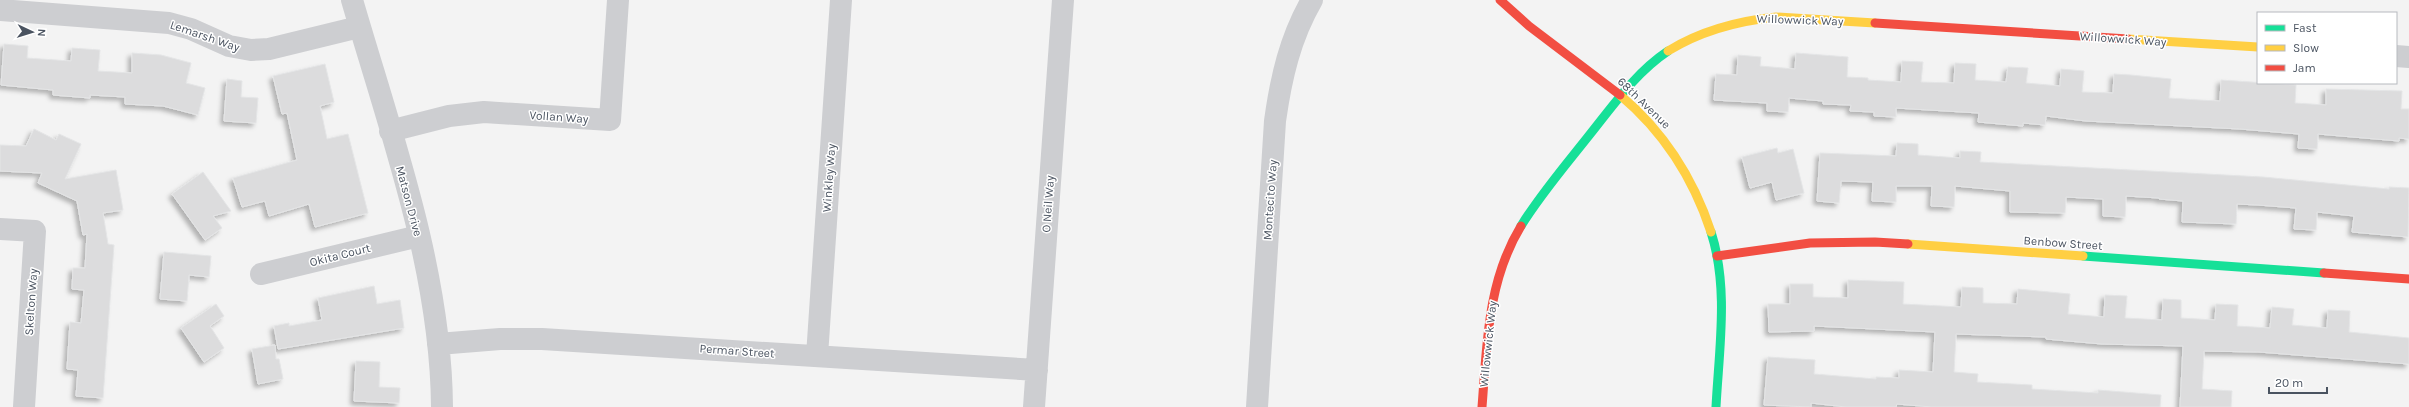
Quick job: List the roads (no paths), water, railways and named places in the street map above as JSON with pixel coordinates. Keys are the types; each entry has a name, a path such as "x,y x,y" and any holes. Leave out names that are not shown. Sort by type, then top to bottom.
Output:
{"street":[{"name":"Matson Drive","path":"352,0 419,236 431,294 438,344 442,407"},
{"name":"Vollan Way","path":"390,131 449,116 484,112 610,120 618,0"},
{"name":"Winkley Way","path":"817,356 841,0"},
{"name":"O Neil Way","path":"1034,407 1063,0"},
{"name":"Montecito Way","path":"1257,407 1276,113 1280,83 1291,45 1312,0"},
{"name":"68th Avenue","path":"1500,0 1621,96 1664,139 1685,170 1702,203 1717,256 1721,289 1716,407"},
{"name":"Lemarsh Way","path":"0,10 169,23 191,29 229,46 251,50 269,49 359,26"},
{"name":"Willowwick Way","path":"1482,407 1492,301 1501,267 1515,235 1533,205 1621,96 1653,63 1680,44 1710,29 1749,19 1776,17 2257,47"},
{"path":"2397,56 2409,57"},
{"name":"Skelton Way","path":"0,229 35,231 24,407"},
{"name":"Okita Court","path":"261,274 419,236"},
{"name":"Benbow Street","path":"1717,256 1810,243 1875,242 2409,279"},
{"name":"Permar Street","path":"438,344 500,339 542,339 1037,370"}]}
